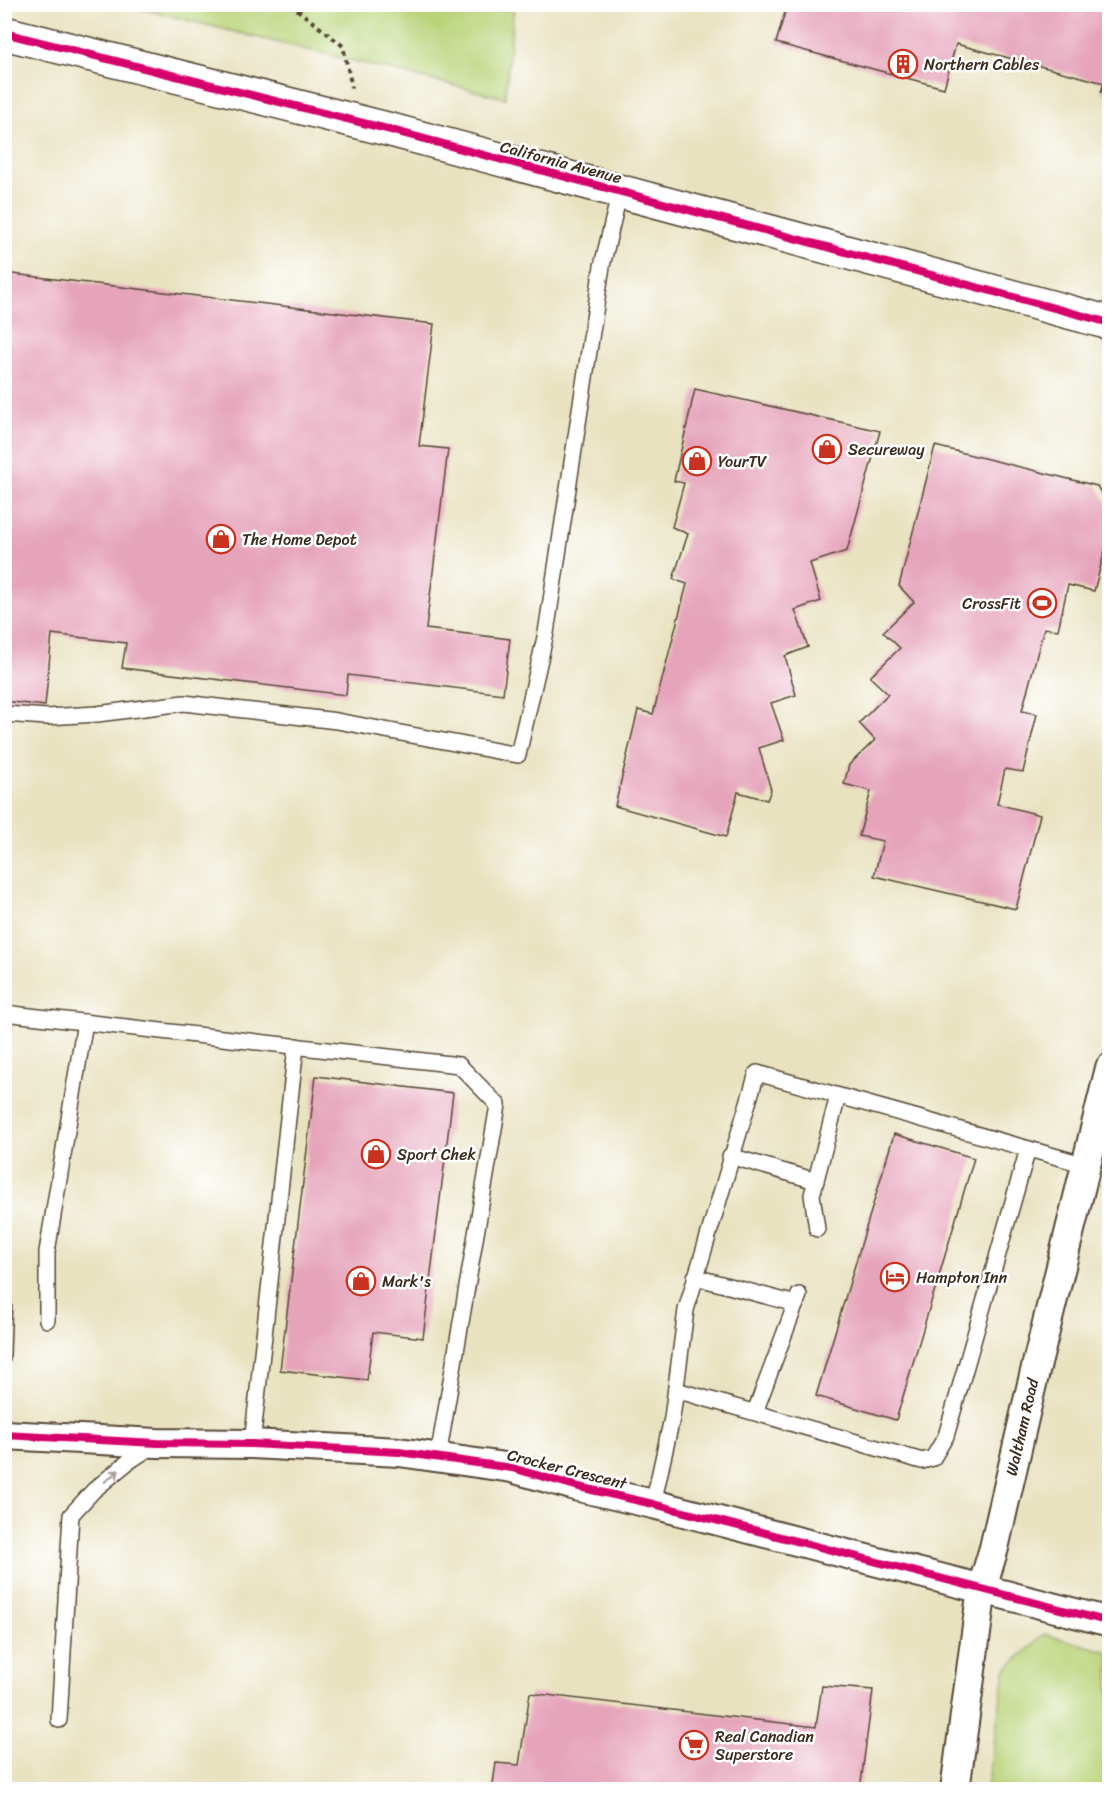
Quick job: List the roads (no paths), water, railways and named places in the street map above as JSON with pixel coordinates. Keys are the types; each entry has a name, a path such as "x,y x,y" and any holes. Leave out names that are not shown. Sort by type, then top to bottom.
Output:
{"street":[{"name":"California Avenue","path":"4,33 360,123 1110,322"},
{"name":"Waltham Road","path":"955,1790 982,1588 994,1548 1110,1068"},
{"name":"Crocker Crescent","path":"4,1435 399,1452 512,1468 1110,1622"}],"lane":[{"path":"4,714 47,717 77,716 184,703 337,721 518,755 546,633 602,266 620,191"},
{"path":"4,1012 459,1065 498,1105 438,1457"},
{"path":"47,1320 47,1252 85,1022"},
{"path":"252,1444 296,1046"},
{"path":"652,1504 672,1418 686,1310 730,1156 757,1073 1086,1165"},
{"path":"817,1229 812,1195 838,1096"},
{"path":"676,1390 922,1461 933,1458 946,1436 1028,1149"},
{"path":"730,1156 816,1181"},
{"path":"695,1277 798,1299 754,1412"},
{"path":"59,1720 71,1515 94,1490 129,1462 158,1443"}],"place":[{"name":"Northern Cables","path":"903,64"},
{"name":"Secureway","path":"827,449"},
{"name":"YourTV","path":"697,461"},
{"name":"The Home Depot","path":"221,539"},
{"name":"CrossFit","path":"1042,603"},
{"name":"Sport Chek","path":"376,1154"},
{"name":"Hampton Inn","path":"895,1277"},
{"name":"Mark's","path":"361,1281"},
{"name":"Real Canadian Superstore","path":"694,1745"}]}
